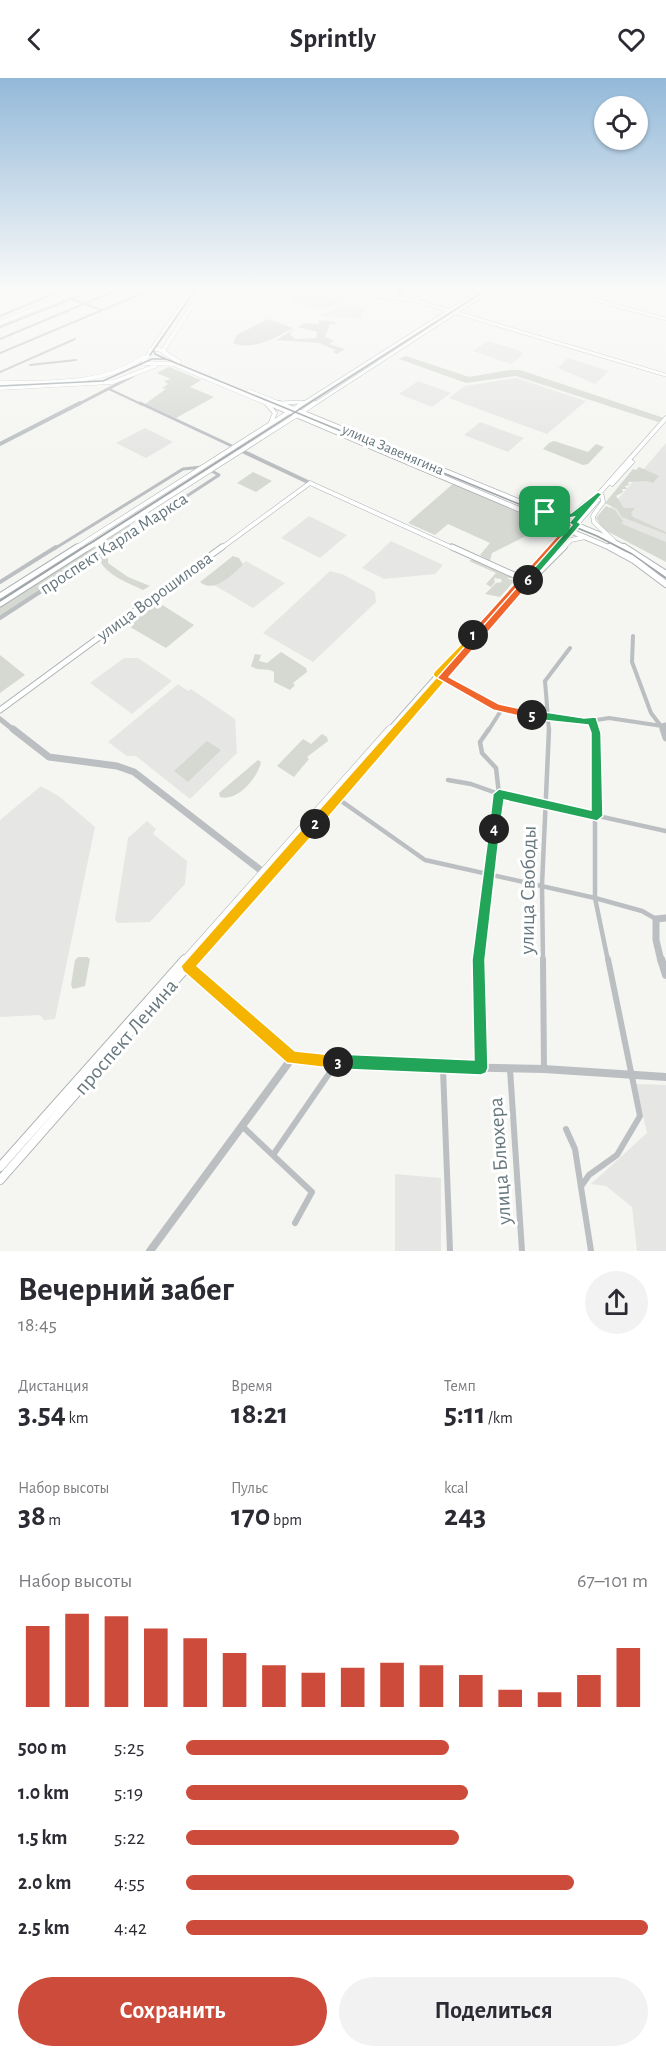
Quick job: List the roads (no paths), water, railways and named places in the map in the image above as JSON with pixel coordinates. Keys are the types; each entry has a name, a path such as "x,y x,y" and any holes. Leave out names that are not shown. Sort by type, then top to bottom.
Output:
{"main road":[{"path":"149,352 154,345"},
{"path":"0,383 94,377 126,368 149,352 159,349 165,353 166,345"},
{"name":"проспект Карла Маркса","path":"0,596 396,345"},
{"name":"проспект Карла Маркса","path":"0,604 405,345"},
{"path":"565,345 666,375"},
{"name":"улица Завенягина","path":"149,352 143,363 173,364 575,524 615,542 666,574"},
{"name":"улица Завенягина","path":"165,353 171,358 597,540 634,560 666,584"},
{"path":"0,388 118,382 171,358"},
{"path":"276,402 294,403 311,398"},
{"path":"265,402 275,413 269,425"},
{"name":"проспект Ленина","path":"526,579 666,418"},
{"name":"проспект Ленина","path":"545,512 562,516 574,515 600,495 666,422"},
{"path":"310,483 526,579"},
{"name":"улица Ворошилова","path":"0,710 310,483"},
{"name":"улица Завенягина","path":"600,495 603,502 593,516 594,522 615,542"},
{"path":"541,517 558,529 556,542"},
{"name":"проспект Ленина","path":"0,1180 4,1165 266,874 570,529"},
{"name":"проспект Ленина","path":"526,579 544,568 573,539 581,537 597,540"},
{"name":"проспект Ленина","path":"266,874 337,798 440,676"},
{"path":"0,1185 4,1165"}],"street":[{"path":"0,354 21,345"},
{"path":"0,372 62,345"},
{"path":"30,365 76,360"},
{"path":"0,444 109,389 118,382"},
{"path":"109,389 234,447"},
{"path":"240,450 310,483"},
{"name":"проспект Карла Маркса","path":"0,582 183,469 203,467"},
{"name":"проспект Карла Маркса","path":"0,618 219,475 209,470"},
{"path":"633,636 632,662 651,713 664,725 666,738"},
{"name":"улица Свободы","path":"544,1070 542,885 550,718 546,679 570,648"},
{"path":"440,676 502,709 584,722 625,719 664,725"},
{"path":"481,1068 479,960 499,794 496,768 482,753 480,742 502,709"},
{"path":"0,719 41,753 117,766 134,772 266,874"},
{"path":"582,1185 589,1174 617,1155 640,1116 595,898 596,733 592,720"},
{"path":"448,780 471,784 499,794 666,831"},
{"path":"337,798 425,860 595,898 642,911 656,919 666,918"},
{"path":"656,919 654,933 658,954 666,975"},
{"path":"185,964 292,1058 443,1068 544,1070 666,1077"},
{"path":"150,1251 292,1058"},
{"path":"273,1155 338,1062"},
{"path":"443,1068 450,1251"},
{"name":"улица Блюхера","path":"510,1069 522,1251"},
{"path":"242,1126 312,1193 295,1223"},
{"path":"566,1129 575,1149 591,1251"}],"tram line":[{"path":"150,355 157,345"},
{"path":"295,412 400,345"},
{"path":"154,351 155,354 166,359"},
{"path":"0,386 103,381 152,359 166,359"},
{"path":"166,359 295,412"},
{"path":"0,601 295,412"},
{"path":"295,412 597,536 632,554 666,578"}]}
